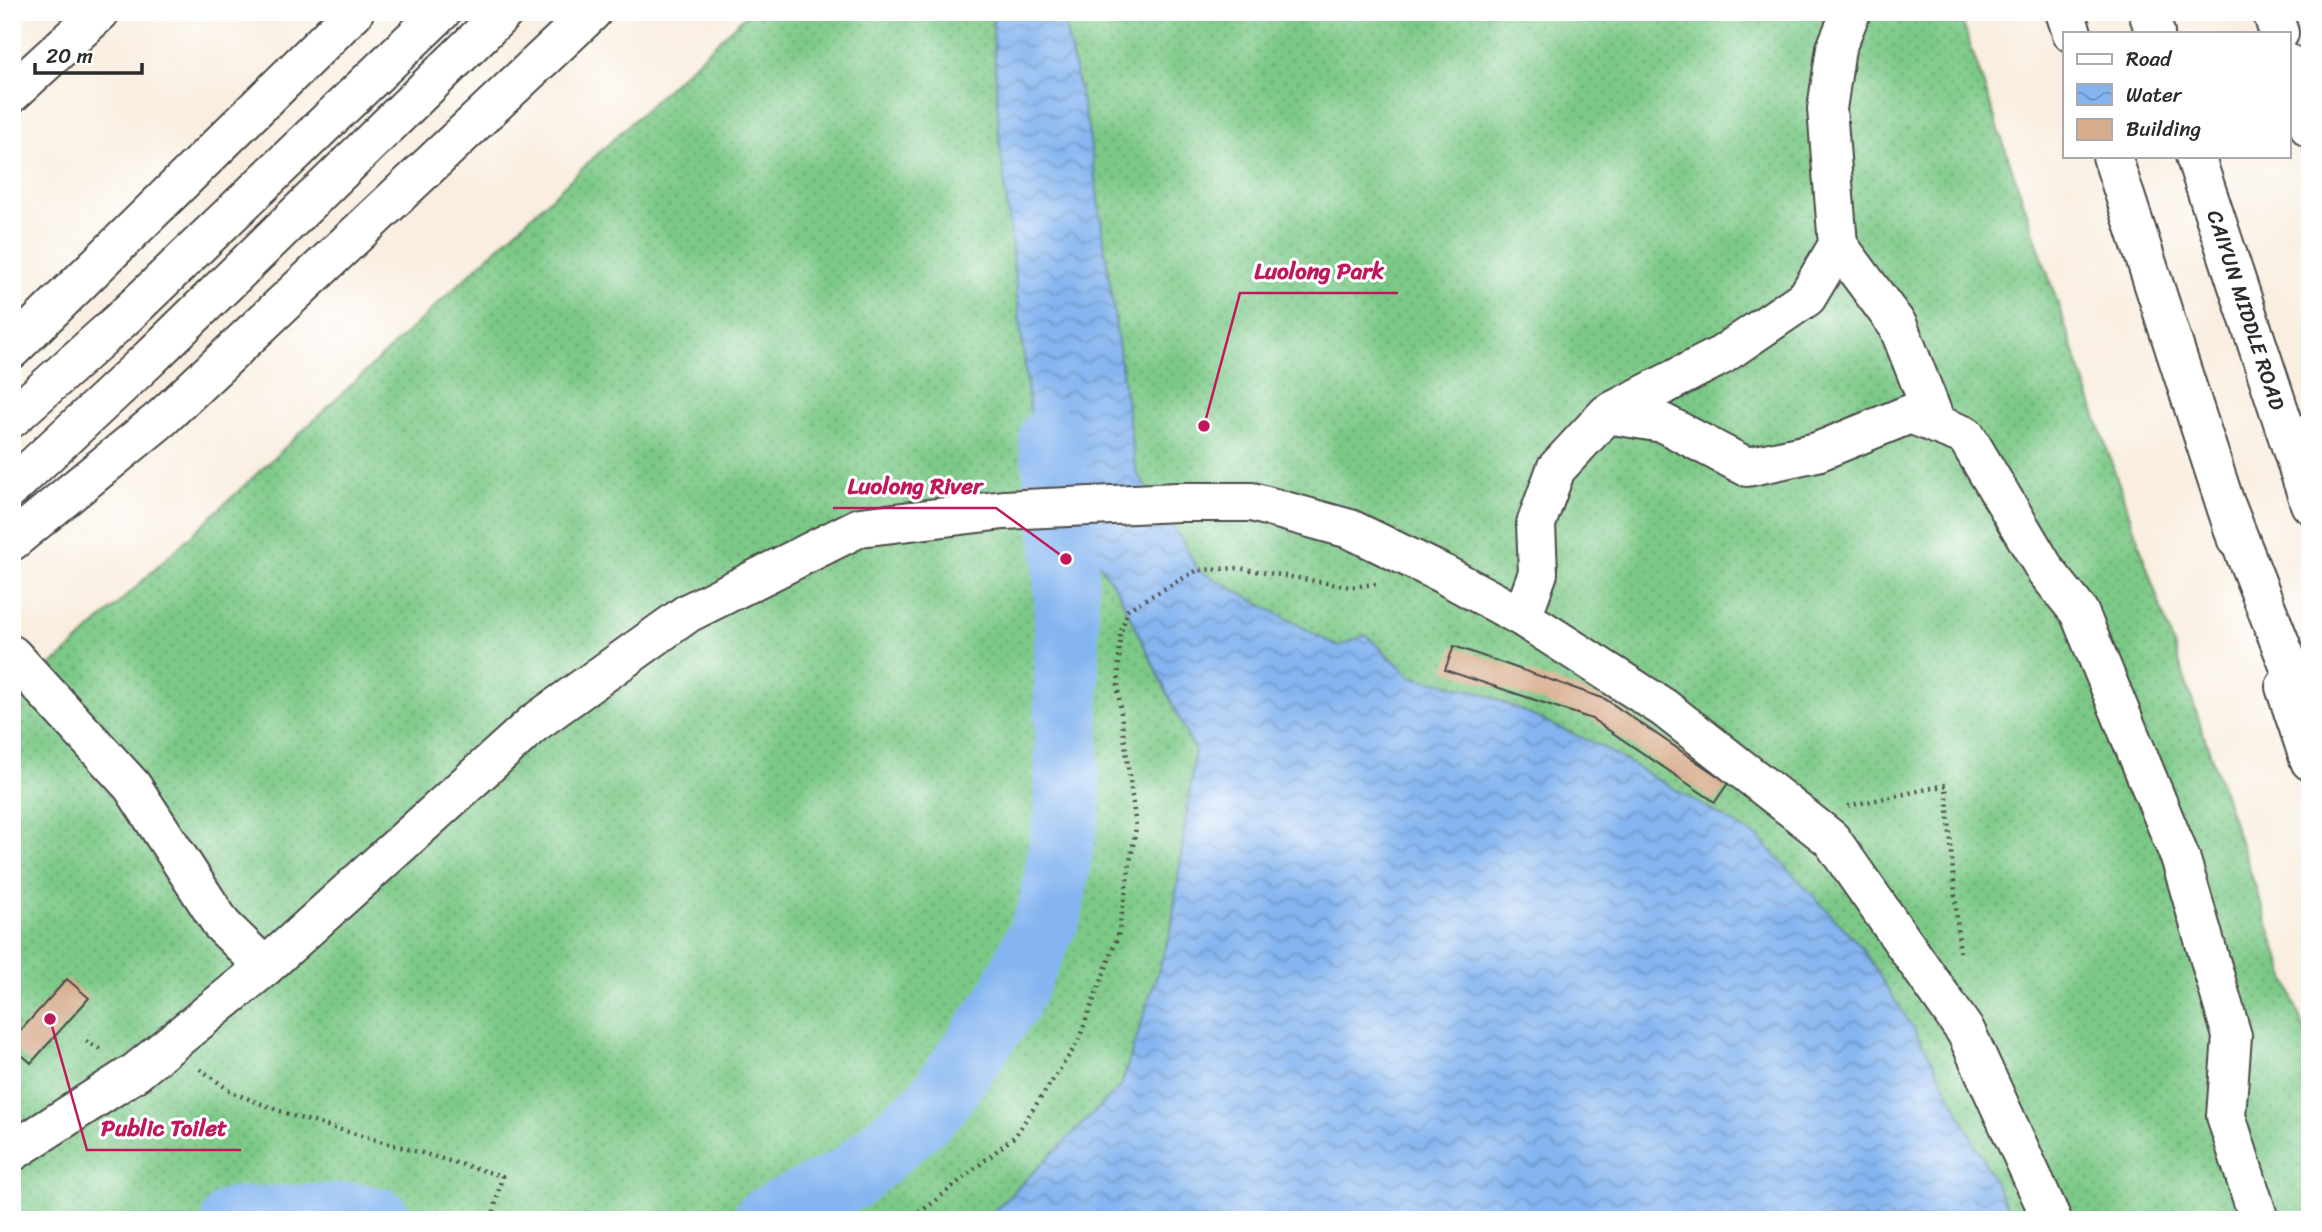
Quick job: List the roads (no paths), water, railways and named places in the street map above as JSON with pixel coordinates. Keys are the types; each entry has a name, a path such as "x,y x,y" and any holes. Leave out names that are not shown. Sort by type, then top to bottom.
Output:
{"street":[{"path":"12,93 100,12"},
{"path":"12,349 354,12"},
{"path":"12,418 120,321 441,12"},
{"path":"12,487 150,358 504,12"},
{"path":"12,541 162,418 592,12"},
{"path":"1851,12 1836,48 1827,109 1838,245 1898,326 1937,425"},
{"path":"2065,12 2072,32"},
{"path":"2148,12 2155,32"},
{"path":"2272,12 2279,32"},
{"path":"2290,67 2310,128"},
{"path":"2113,158 2310,761"},
{"name":"CAIYUN MIDDLE ROAD","path":"2196,158 2310,504"},
{"path":"1522,617 1538,573 1536,524 1556,469 1607,414 1722,355 1807,297 1838,245"},
{"path":"1607,414 1663,423 1747,467 1817,452 1910,414 1966,436 2046,571 2079,612 2181,860 2232,1036 2226,1116 2259,1220"},
{"path":"20,1139 136,1072 265,967 533,724 688,613 860,527 1003,510 1178,502 1252,502 1350,529 1443,574 1522,617 1664,708 1831,839 1966,1032 2052,1220"},
{"path":"2227,508 2310,719"},
{"path":"12,656 132,786 222,925 265,967"}],"water":[{"path":"992,12 1062,12 1089,133 1136,472 1181,539 1198,570 1338,647 1366,635 1412,677 1477,691 1598,745 1759,838 1860,945 1929,1054 2014,1220 985,1220 1121,1086 1171,931 1195,751 1118,591 1037,474 999,134"}],"waterway":[{"path":"765,1220 851,1178 934,1106 1008,1002 1050,912 1067,812 1066,559 1051,438"},
{"path":"234,1220 353,1215 379,1220"}],"place":[{"name":"Luolong Park","path":"1204,426"},
{"name":"Luolong River","path":"1066,559"},
{"name":"Public Toilet","path":"50,1019"}]}
